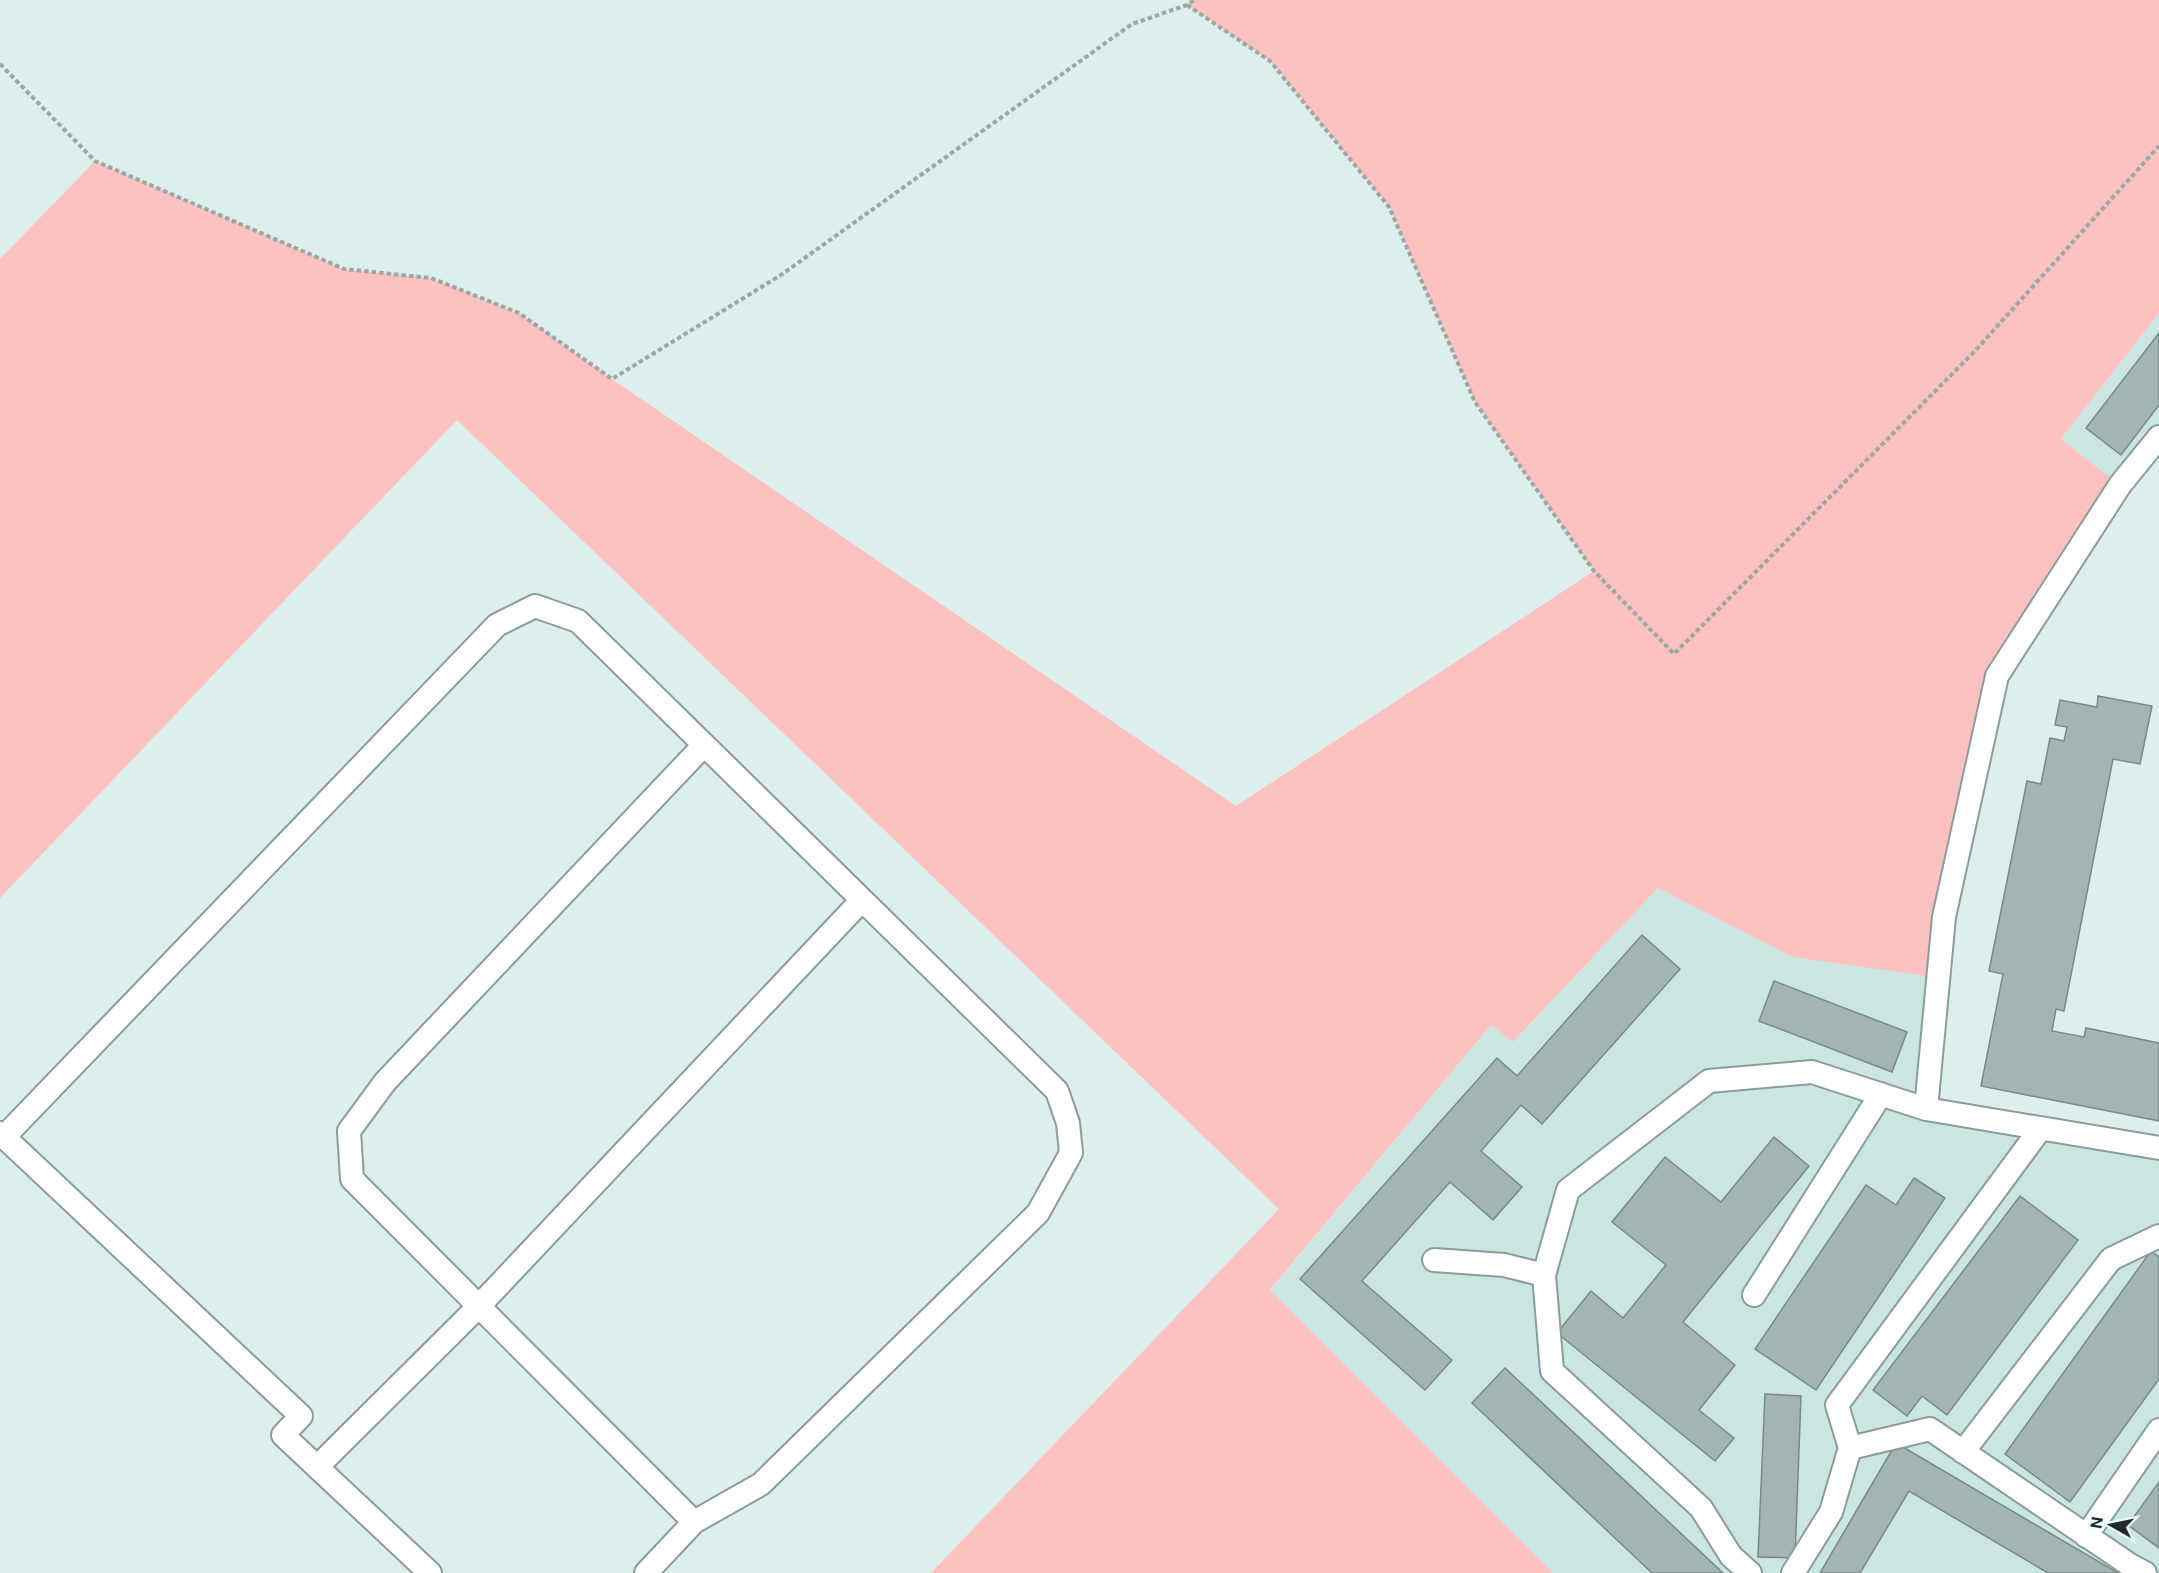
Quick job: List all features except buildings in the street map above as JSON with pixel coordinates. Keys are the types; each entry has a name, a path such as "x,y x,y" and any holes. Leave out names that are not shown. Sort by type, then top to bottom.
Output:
{"lane":[{"path":"1926,1109 1944,917 1997,676 2120,485 2159,437"},
{"path":"430,1573 283,1435 301,1416 2,1135 497,625 535,606 578,621 1057,1091 1068,1123 1071,1153 1038,1213 761,1484 694,1522 646,1573"},
{"path":"694,1522 352,1179 349,1131 385,1082 704,745"},
{"path":"317,1467 479,1306 862,900"},
{"path":"1750,1573 1731,1556 1701,1508 1552,1371 1544,1275 1568,1190 1709,1081 1812,1072 1926,1109 2159,1148"},
{"path":"1754,1295 1881,1094"},
{"path":"1793,1573 1831,1512 1850,1448 1837,1406 2041,1128"},
{"path":"1963,1452 2111,1259 2159,1236"},
{"path":"1434,1260 1504,1265 1544,1275"},
{"path":"1850,1448 1930,1429 2086,1536 2145,1573"},
{"path":"2086,1536 2159,1430"}],"path":[{"path":"0,64 94,161 344,269 431,278 519,313 612,379 781,275 1132,24 1187,6 1194,0"},
{"path":"1187,6 1270,61 1389,207 1475,402 1594,571 1674,654 1975,351 2159,146"}],"shaded area":[{"path":"1194,0 2159,0 2159,313 2061,439 2120,485 1997,676 1939,978 1792,957 1658,888 1513,1042 1491,1025 1270,1290 1553,1573 931,1573 1279,1209 457,420 0,898 0,259 95,161 344,269 431,278 519,313 1236,806 1594,571 1475,402 1389,207 1270,61 1187,5"},
{"path":"2159,313 2159,437 2120,485 2061,439"},
{"path":"1658,888 1792,957 1939,978 1926,1109 2159,1148 2159,1573 1553,1573 1270,1291 1491,1025 1514,1041"}]}
